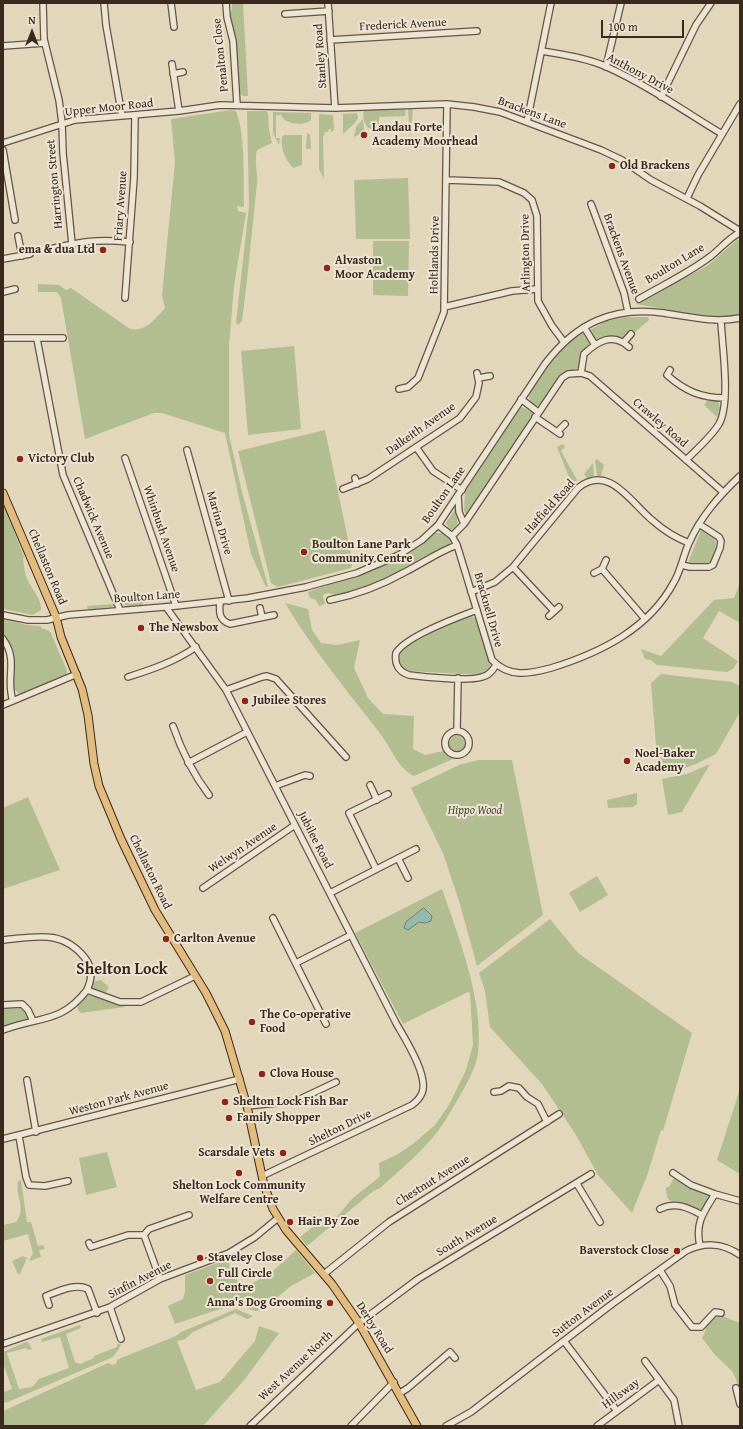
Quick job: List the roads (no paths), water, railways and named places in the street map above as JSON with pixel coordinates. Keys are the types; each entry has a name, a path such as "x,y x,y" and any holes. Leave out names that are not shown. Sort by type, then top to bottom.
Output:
{"main road":[{"name":"Chellaston Road","path":"3,493 56,617 61,637 77,674 87,711 94,764 99,786 121,839 148,897 219,1016 240,1079 266,1192 278,1218 302,1248"},
{"name":"Derby Road","path":"302,1248 324,1274 359,1323 394,1382 417,1426"}],"street":[{"name":"Harrington Street","path":"43,3 45,43 58,94 62,123 63,153 72,244"},
{"path":"104,3 106,25 122,116"},
{"path":"171,3 174,27"},
{"name":"Penalton Close","path":"226,3 227,17 233,41 237,105"},
{"name":"Stanley Road","path":"328,3 335,108"},
{"path":"528,122 551,3"},
{"path":"606,67 621,3"},
{"path":"661,97 696,25 711,3"},
{"path":"285,14 329,11"},
{"name":"Frederick Avenue","path":"330,40 477,31"},
{"path":"3,46 45,43"},
{"name":"Anthony Drive","path":"542,51 569,56 606,67 661,97 722,134"},
{"path":"172,64 179,111"},
{"path":"173,74 184,72"},
{"name":"Brackens Lane","path":"220,105 335,108 447,104 494,110 606,152 627,163 651,180 687,198 740,232"},
{"name":"Holtlands Drive","path":"399,389 408,387 418,378 440,323 444,307 447,104"},
{"path":"687,198 740,104"},
{"name":"Upper Moor Road","path":"3,143 62,123 91,118 179,111 220,105"},
{"name":"Friary Avenue","path":"124,298 130,242 136,115"},
{"path":"3,150 15,220"},
{"name":"Arlington Drive","path":"447,180 499,182 524,193 532,200 537,216 538,304 564,342"},
{"name":"Brackens Avenue","path":"591,204 624,293 628,312"},
{"name":"Boulton Lane","path":"639,299 700,264 724,246 735,234 740,232"},
{"path":"18,236 22,256"},
{"path":"50,249 102,239 130,242"},
{"path":"3,259 30,254"},
{"path":"3,292 15,289"},
{"path":"444,307 512,291 537,289"},
{"name":"Boulton Lane","path":"3,615 28,620 47,620 56,617 120,610 229,601 285,591 362,571 406,551 422,540 438,525 546,362 564,342 584,327 602,317 628,312 647,311 721,321 740,318"},
{"path":"686,460 719,423 724,408 725,398 721,321"},
{"path":"584,327 595,345"},
{"path":"624,342 631,334"},
{"path":"3,338 63,338"},
{"name":"Chadwick Avenue","path":"37,339 60,465 69,492 120,610"},
{"path":"438,525 452,536 464,524 562,378 571,373 582,373 582,360 584,354 595,345 611,339 620,340 629,347"},
{"path":"670,370 667,374 688,391 708,397 725,398"},
{"name":"Crawley Road","path":"582,373 590,376 723,492"},
{"name":"Dalkeith Avenue","path":"343,489 357,484 384,469 464,414 476,396 479,388 477,375 490,376"},
{"path":"521,399 558,433 565,424"},
{"path":"416,447 433,471 462,490"},
{"name":"Marina Drive","path":"187,450 229,601"},
{"name":"Whinbush Avenue","path":"125,458 176,606"},
{"name":"Bracknell Drive","path":"452,536 457,545 490,657 496,665 508,672 516,674 540,671 608,645 627,634 645,619 664,598 675,581 689,543 699,524 711,506 740,476"},
{"path":"355,478 357,484"},
{"name":"Hatfield Road","path":"471,592 495,582 513,567 578,488 594,481 603,481 612,484 655,523 689,543"},
{"path":"458,496 459,512 464,524"},
{"path":"682,565 690,567 709,567 713,565 718,554 721,541 720,537 699,524"},
{"path":"330,600 391,579 434,555 457,545"},
{"path":"594,572 602,569 606,560"},
{"path":"513,567 556,609 549,616"},
{"path":"602,569 645,619"},
{"path":"220,602 220,617 228,623 233,624 274,615"},
{"name":"Jubilee Road","path":"166,607 226,690 419,1068 423,1080 423,1092"},
{"path":"260,608 262,618"},
{"path":"477,610 429,630 403,646 396,656 398,667 406,674 458,678 483,677 496,665"},
{"path":"3,639 12,656 9,687 13,701"},
{"path":"128,677 159,668 178,659 196,647"},
{"path":"3,705 77,674"},
{"path":"226,690 262,677 272,676 346,757"},
{"path":"457,730 458,678"},
{"path":"173,726 188,763 209,795"},
{"path":"457,730 466,735 469,745 465,752 455,754 448,750 446,740 450,733 457,730"},
{"path":"188,763 247,732"},
{"path":"275,786 305,775 310,776"},
{"path":"370,785 377,800"},
{"path":"376,869 349,813 388,794"},
{"name":"Welwyn Avenue","path":"203,888 295,825"},
{"path":"330,893 416,849"},
{"path":"398,858 408,878"},
{"path":"273,918 326,1024"},
{"path":"296,963 351,935"},
{"path":"3,940 48,937 57,938 68,942 80,951 91,967 91,977 87,990 72,1007 63,1013 3,1030"},
{"path":"87,990 120,1002 141,1002 195,976"},
{"path":"3,1005 22,1004 28,1010 33,1021"},
{"name":"Weston Park Avenue","path":"3,1139 36,1132 240,1079"},
{"path":"26,1080 36,1132"},
{"path":"247,1106 296,1101 336,1082"},
{"path":"494,1092 501,1091 508,1083 518,1088 527,1097 538,1104 547,1122"},
{"name":"Shelton Drive","path":"262,1176 408,1108 417,1101 423,1092"},
{"name":"Chestnut Avenue","path":"324,1274 389,1222 559,1114"},
{"path":"19,1136 26,1177 29,1185 39,1186 68,1182"},
{"path":"673,1173 691,1185 740,1201"},
{"name":"South Avenue","path":"359,1323 418,1279 577,1184 591,1174"},
{"path":"577,1184 600,1222"},
{"path":"700,1246 697,1230 702,1215 715,1194"},
{"path":"660,1209 677,1205 689,1208 702,1215"},
{"path":"144,1235 149,1229 189,1215"},
{"name":"Sinfin Avenue","path":"3,1344 97,1313 160,1279 229,1253 250,1240 278,1218"},
{"path":"89,1243 91,1247 128,1235 144,1235"},
{"path":"144,1235 160,1279"},
{"name":"Sutton Avenue","path":"446,1426 471,1412 686,1250 700,1246 721,1246 740,1255"},
{"path":"660,1270 670,1286 675,1305 692,1327 701,1327 714,1312 721,1313"},
{"path":"49,1305 46,1296 69,1288 85,1287 88,1289 97,1313"},
{"path":"110,1307 121,1339"},
{"name":"West Avenue North","path":"250,1426 359,1323"},
{"path":"564,1341 617,1411"},
{"path":"400,1393 408,1388 450,1352 455,1358"},
{"path":"645,1361 674,1400 679,1426"},
{"name":"Hillsway","path":"597,1426 659,1380"},
{"path":"351,1426 394,1382"},
{"path":"736,1388 740,1404"}],"water":[{"path":"424,908 432,916 431,921 425,923 419,922 408,930 404,928 406,922"}],"place":[{"name":"Landau Forte Academy Moorhead","path":"364,135"},
{"name":"Old Brackens","path":"612,166"},
{"name":"ema & dua Ltd","path":"103,250"},
{"name":"Alvaston Moor Academy","path":"327,268"},
{"name":"Victory Club","path":"20,459"},
{"name":"Boulton Lane Park Community Centre","path":"304,552"},
{"name":"The Newsbox","path":"141,628"},
{"name":"Jubilee Stores","path":"245,701"},
{"name":"Noel-Baker Academy","path":"627,761"},
{"name":"Carlton Avenue","path":"166,939"},
{"name":"The Co-operative Food","path":"252,1022"},
{"name":"Clova House","path":"262,1074"},
{"name":"Shelton Lock Fish Bar","path":"225,1102"},
{"name":"Family Shopper","path":"229,1118"},
{"name":"Scarsdale Vets","path":"283,1153"},
{"name":"Shelton Lock Community Welfare Centre","path":"239,1173"},
{"name":"Hair By Zoe","path":"290,1222"},
{"name":"Baverstock Close","path":"677,1251"},
{"name":"Staveley Close","path":"200,1258"},
{"name":"Full Circle Centre","path":"210,1281"},
{"name":"Anna's Dog Grooming","path":"330,1303"}],"district":[{"name":"Shelton Lock","path":"122,970"}],"park label":[{"name":"Hippo Wood","path":"475,811"}]}
